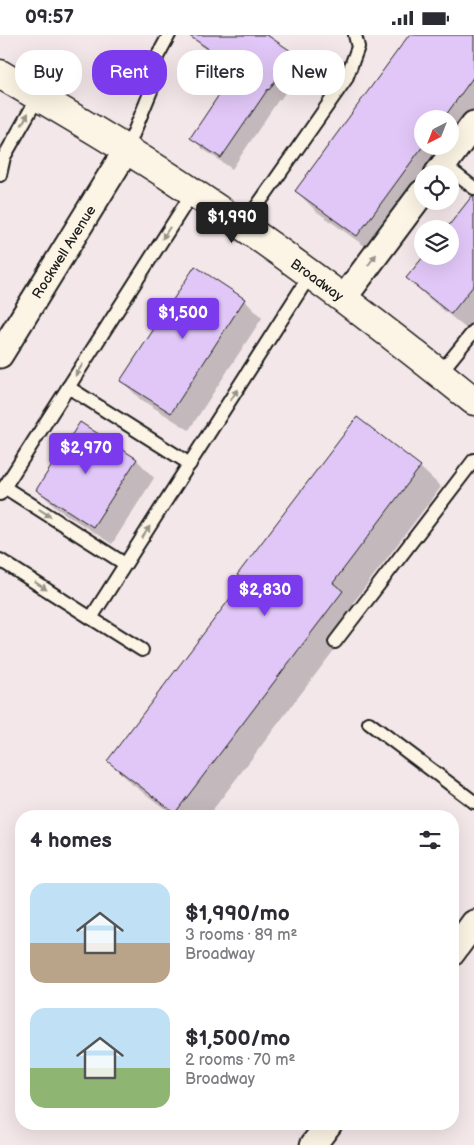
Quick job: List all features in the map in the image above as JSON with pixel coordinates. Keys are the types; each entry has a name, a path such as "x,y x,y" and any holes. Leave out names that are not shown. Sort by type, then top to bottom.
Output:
{"street":[{"name":"Broadway","path":"0,74 127,149 243,226 343,299 474,401"},
{"path":"443,165 474,124"},
{"name":"Rockwell Avenue","path":"0,355 127,149"},
{"path":"343,299 414,204"},
{"path":"459,943 474,923"},
{"path":"313,1145 324,1130"}],"lane":[{"path":"127,149 153,86 157,57 170,35"},
{"path":"243,226 346,79 358,47 355,35"},
{"path":"0,175 4,157 38,97"},
{"path":"459,180 474,188"},
{"path":"125,565 2,490 193,192"},
{"path":"91,618 310,275"},
{"path":"440,373 474,331"},
{"path":"68,387 190,464"},
{"path":"335,642 474,460"},
{"path":"0,560 142,650"},
{"path":"369,723 474,802"}],"building":[{"path":"188,35 267,35 290,50 273,50 273,84 221,158 190,138 219,95 263,95 263,50 210,50"},
{"path":"409,35 474,35 474,76 449,110 414,110 414,155 416,155 357,236 295,191"},
{"path":"472,196 474,196 474,285 451,314 406,278 417,265 459,265 459,220 453,220"},
{"path":"195,266 245,299 171,413 120,381"},
{"path":"357,417 421,466 333,583 343,591 177,810 171,810 107,761 244,580 237,575"},
{"path":"80,422 137,459 93,527 36,490"}]}
